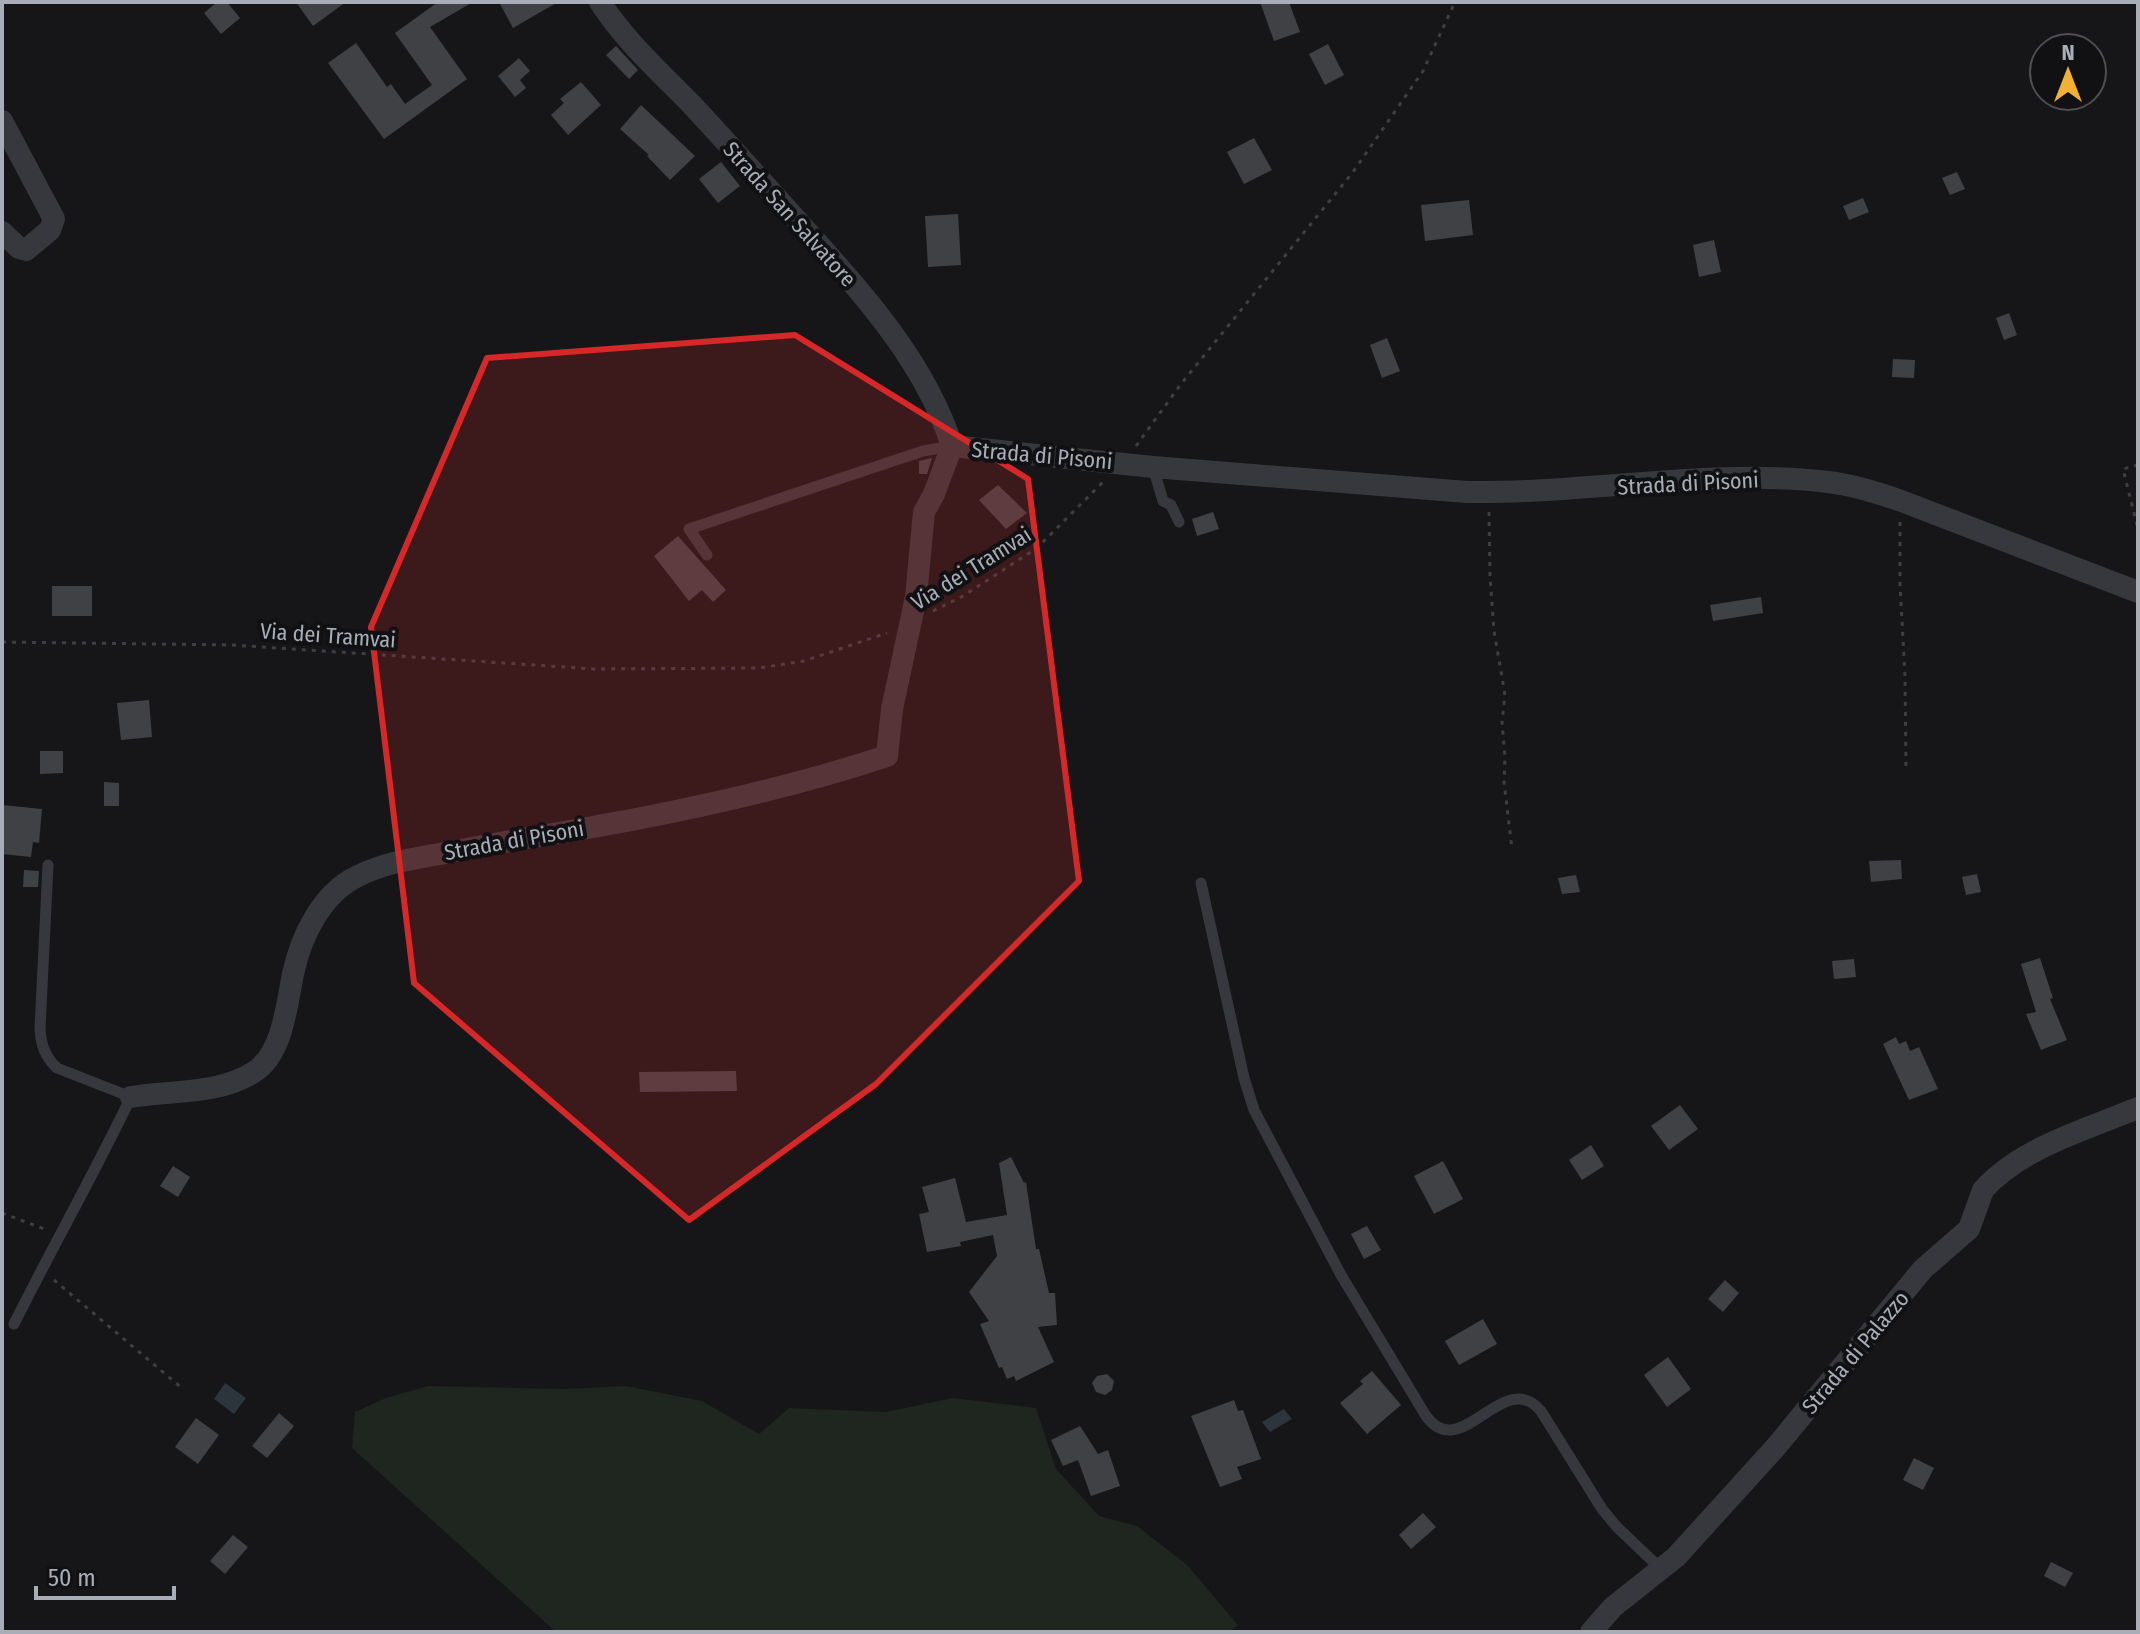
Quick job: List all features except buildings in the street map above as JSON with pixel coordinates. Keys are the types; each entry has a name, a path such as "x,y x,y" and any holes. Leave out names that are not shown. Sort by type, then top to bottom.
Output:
{"street":[{"name":"Strada San Salvatore","path":"600,2 634,45 832,259 889,330 931,393 952,446"},
{"path":"2,121 53,213 54,223 26,250 16,246 2,232"},
{"name":"Strada di Pisoni","path":"131,1097 224,1086 262,1066 285,1019 296,963 315,918 330,896 358,875 411,858 737,798 811,780 887,756 892,709 916,597 924,512 952,446 1153,467 1487,492 1729,479 1782,479 1852,486 1904,502 2138,592"},
{"name":"Strada di Palazzo","path":"1591,1632 1613,1607 1662,1570 1775,1448 1923,1269 1969,1229 1983,1190 1994,1178 2033,1153 2138,1108"}],"lane":[{"path":"707,555 689,529 923,451 952,446"},
{"path":"1153,467 1163,501 1171,505 1179,522"},
{"path":"14,1324 131,1097 57,1068 48,1059 42,1045 40,1029 48,865"},
{"path":"1201,883 1244,1078 1254,1110 1341,1275 1426,1416 1436,1428 1449,1431 1462,1427 1510,1399 1530,1401 1541,1411 1610,1518 1662,1570"}],"path":[{"name":"Via dei Tramvai","path":"2,642 232,645 594,669 759,668 804,661 909,626 963,596 1037,548 1123,463 1199,362 1353,172 1423,71 1455,2"},
{"path":"2138,465 2123,469 2138,529"},
{"path":"1487,492 1494,631 1505,695 1502,722 1504,782 1512,849"},
{"path":"1904,502 1899,538 1906,767"},
{"path":"2,1213 58,1234"},
{"path":"41,1269 183,1389"}],"highlighted area":[{"path":"795,335 1028,479 1079,881 876,1084 689,1220 414,983 371,627 487,358"}],"shaded area":[{"path":"225,1383 246,1398 234,1414 214,1399"},
{"path":"428,1386 566,1389 626,1386 702,1401 759,1434 789,1408 886,1412 953,1398 1036,1408 1056,1469 1099,1516 1137,1526 1187,1565 1238,1625 1228,1632 556,1632 352,1448 355,1412 386,1398"},
{"path":"1284,1409 1292,1419 1270,1432 1262,1422"}]}
